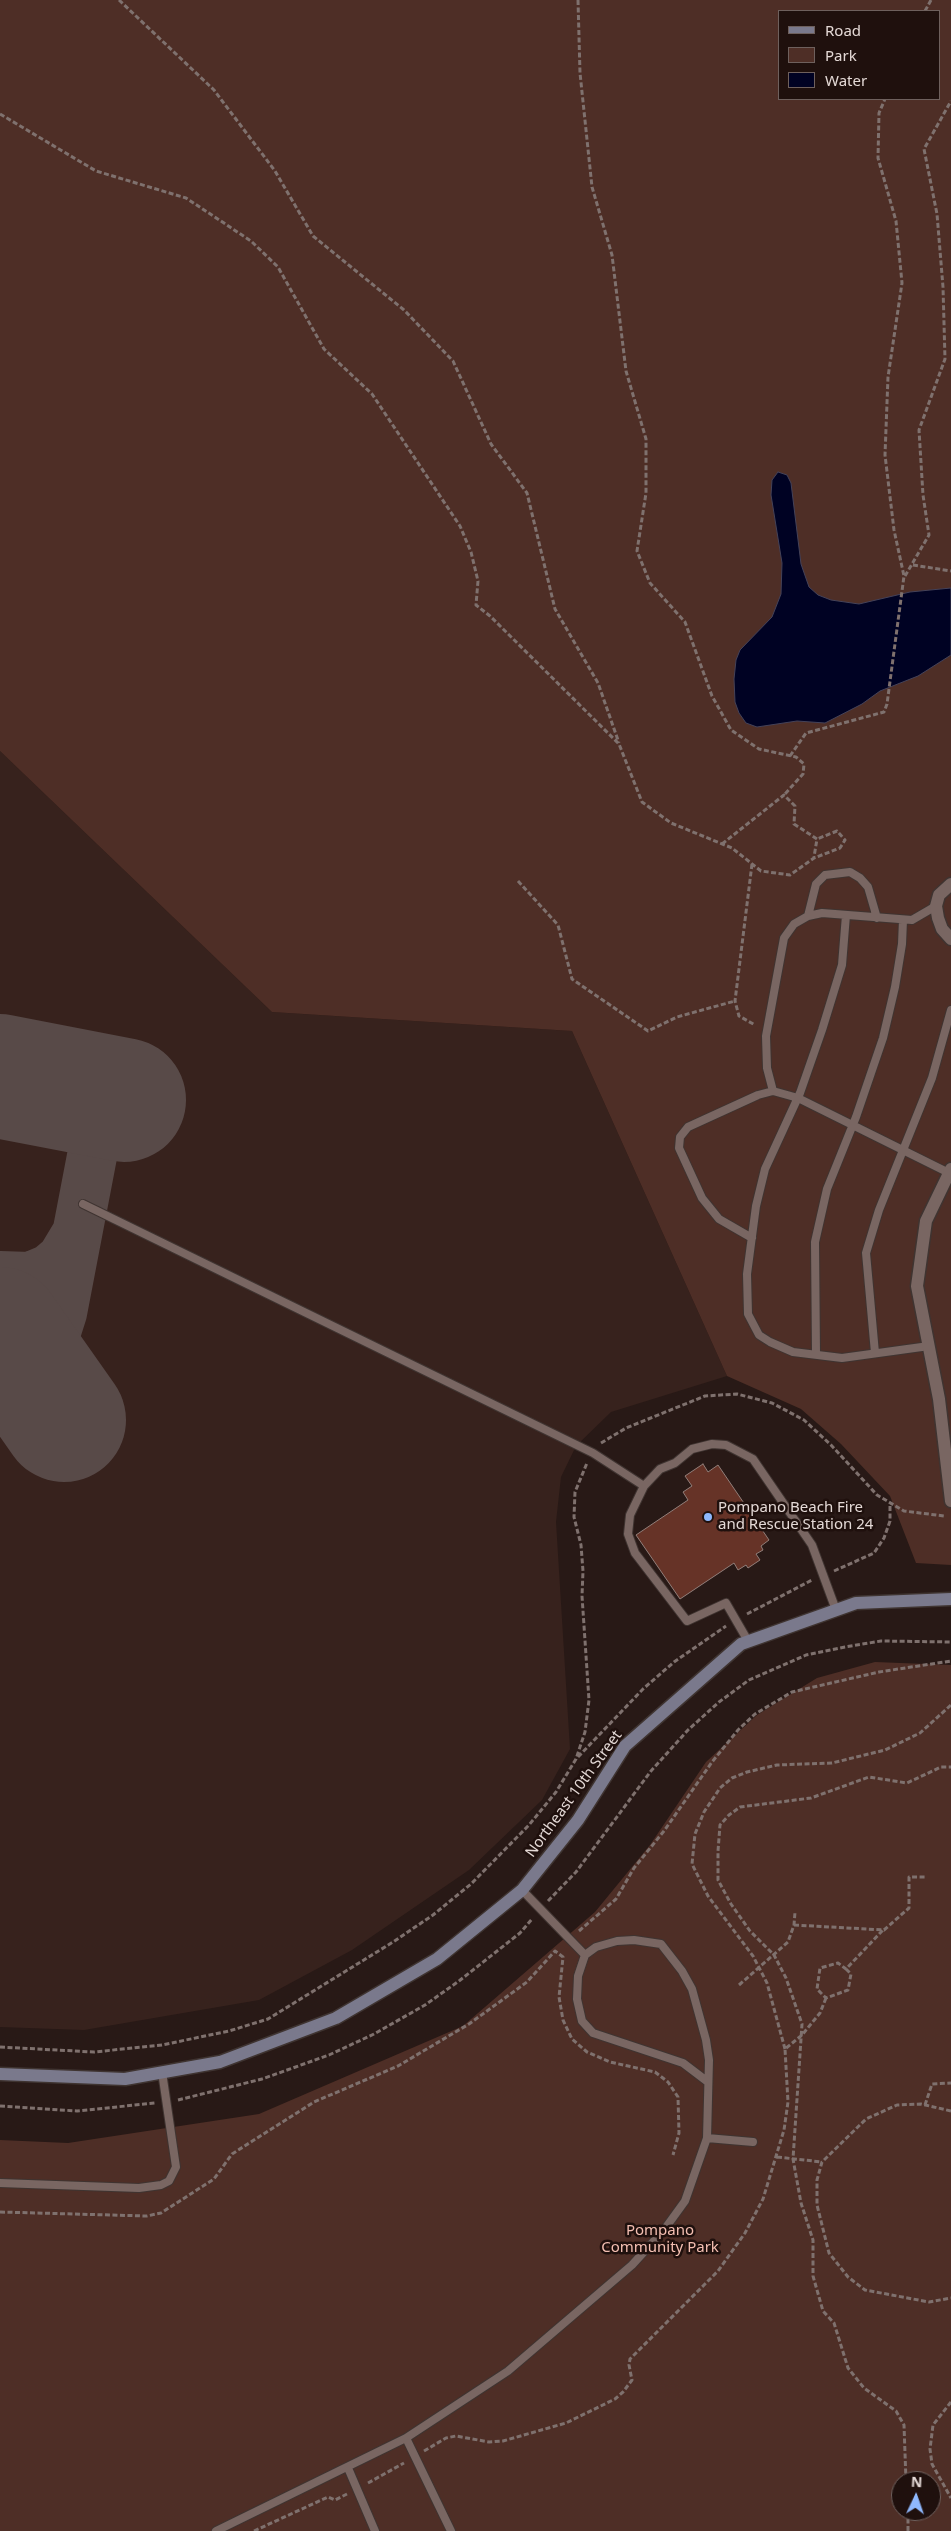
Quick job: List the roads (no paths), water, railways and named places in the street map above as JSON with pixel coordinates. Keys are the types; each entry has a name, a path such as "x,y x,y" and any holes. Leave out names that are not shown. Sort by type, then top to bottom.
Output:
{"street":[{"path":"951,884 939,895 936,906 940,924 951,938"},
{"path":"950,1172 926,1222 917,1286 939,1399 951,1501"},
{"name":"Northeast 10th Street","path":"0,2074 125,2079 220,2062 336,2018 437,1959 522,1890 578,1820 625,1746 741,1644 856,1602 951,1599"}],"lane":[{"path":"808,916 816,884 825,875 850,872 860,878 868,887 877,918"},
{"path":"773,1091 767,1068 767,1032 784,938 794,924 808,916 822,913 912,920 936,906"},
{"path":"846,915 842,966 798,1098 765,1169 752,1238 748,1274 748,1314 759,1335 792,1352 842,1358 929,1346"},
{"path":"816,1354 815,1242 827,1189 852,1126 883,1038 897,978 904,920"},
{"path":"875,1354 866,1254 879,1210 932,1078 951,1010"},
{"path":"752,1238 719,1219 702,1198 679,1148 680,1137 688,1127 773,1091 798,1098 852,1126 950,1172"},
{"path":"83,1204 593,1453 644,1486"},
{"path":"748,1641 726,1603 687,1621 634,1553 628,1534 630,1515 644,1486 660,1469 675,1463 692,1449 712,1444 726,1444 753,1459 812,1544 836,1610"},
{"path":"522,1890 585,1955"},
{"path":"216,2531 406,2438 508,2371 632,2265 664,2230 685,2201 707,2138 708,2082 706,2040 692,1989 682,1971 661,1944 634,1940 617,1941 596,1947 585,1955 578,1976 577,1999 582,2021 593,2033 683,2063 708,2082"},
{"path":"0,2183 139,2188 161,2185 169,2181 176,2167 162,2072"},
{"path":"707,2138 753,2142"},
{"path":"406,2438 451,2531"},
{"path":"348,2468 375,2531"}],"water":[{"path":"778,472 787,475 791,483 801,564 809,587 818,595 831,600 859,604 910,592 951,588 951,655 918,676 880,691 862,704 825,723 797,721 757,727 746,723 739,713 735,702 734,679 736,660 740,650 772,617 781,594 782,563 771,495 772,480"}],"place":[{"name":"Pompano Beach Fire and Rescue Station 24","path":"708,1517"}],"park label":[{"name":"Pompano Community Park","path":"660,2240"}]}
